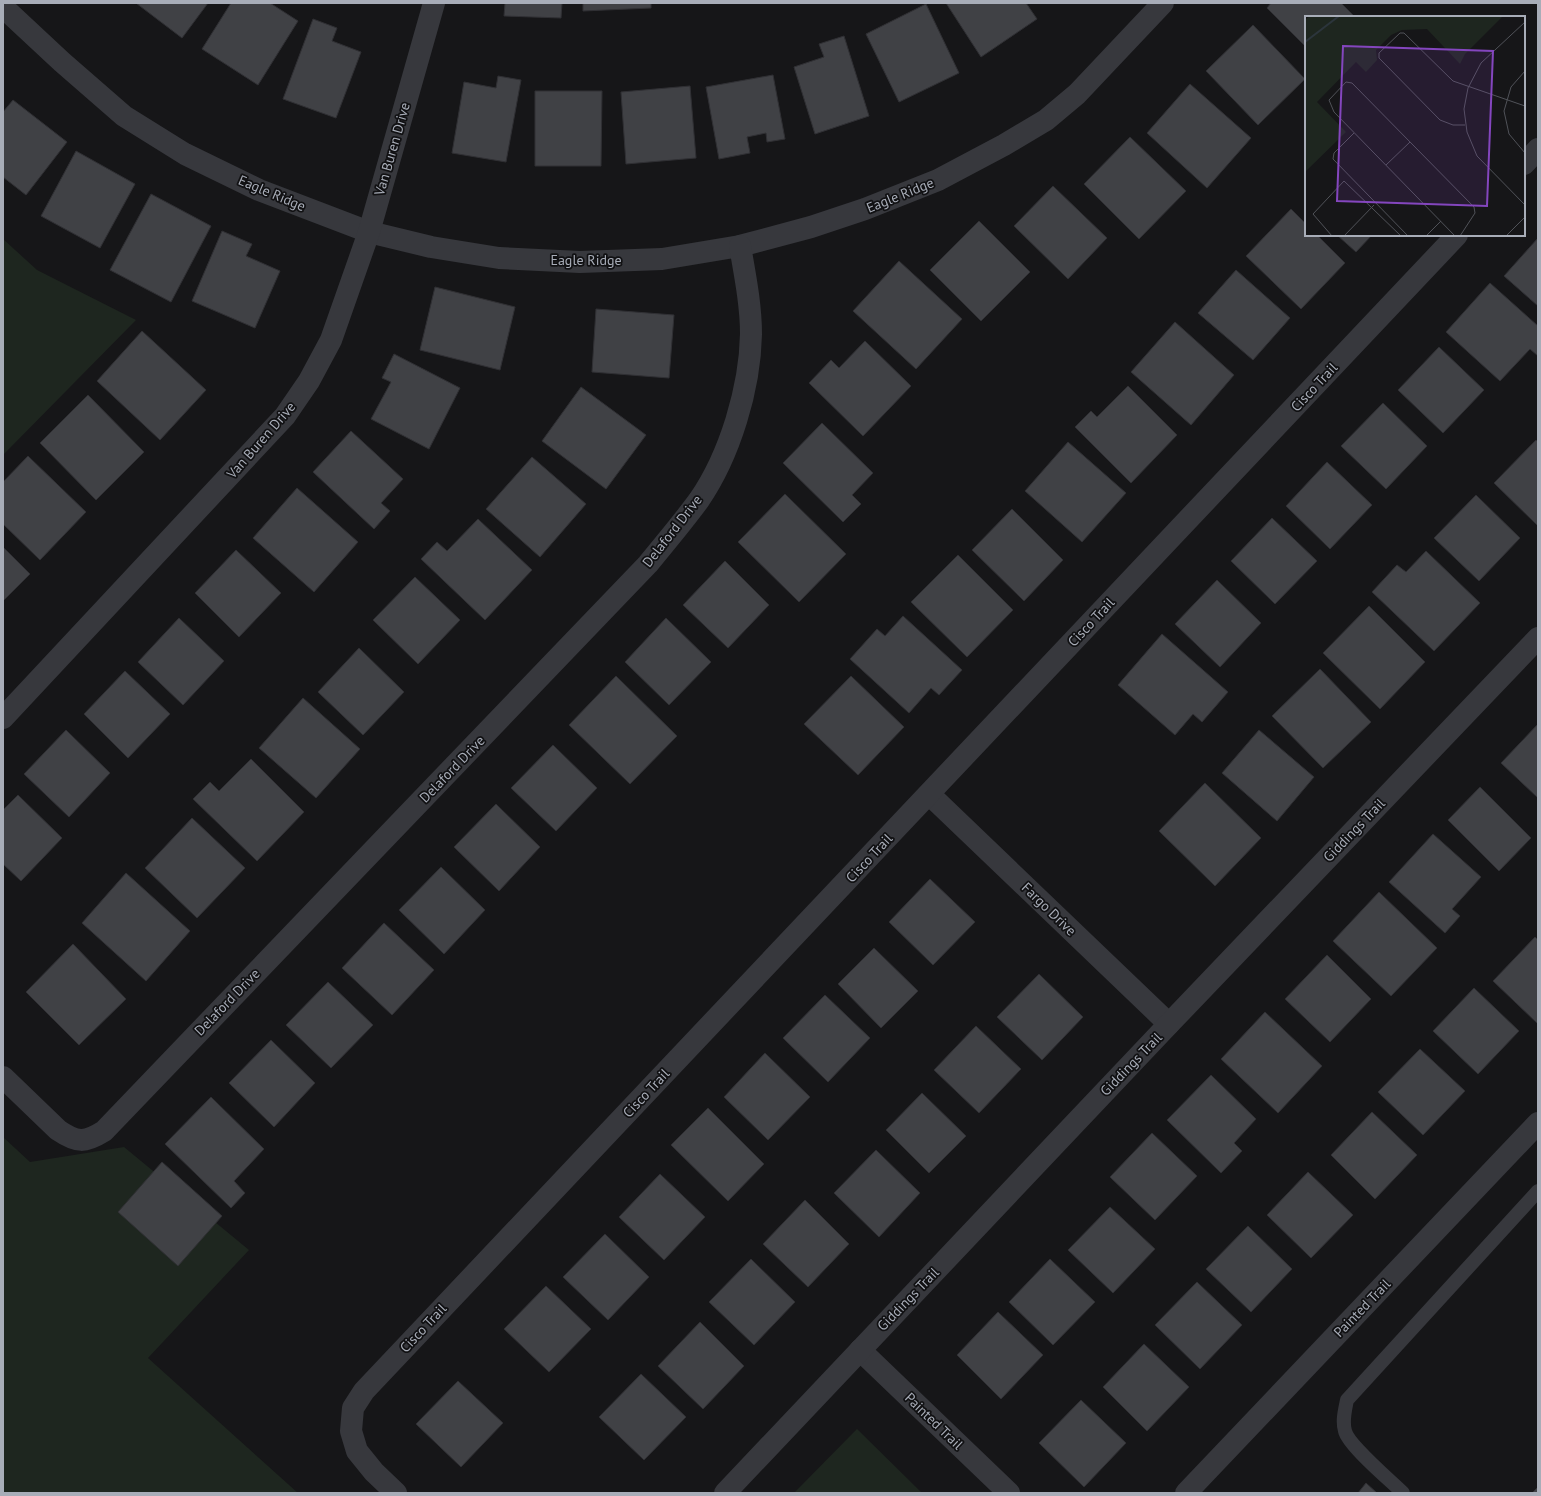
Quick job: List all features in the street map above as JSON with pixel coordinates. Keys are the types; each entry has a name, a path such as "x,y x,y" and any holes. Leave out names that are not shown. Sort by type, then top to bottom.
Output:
{"street":[{"name":"Van Buren Drive","path":"3,718 285,416 309,381 331,340 369,232 434,3"},
{"name":"Eagle Ridge","path":"3,7 62,62 124,116 185,154 259,190 369,232 431,247 499,258 580,262 662,259 740,246 811,227 865,210 938,180 1004,146 1046,120 1077,94 1163,3"},
{"path":"1525,163 1538,149"},
{"name":"Cisco Trail","path":"396,1493 374,1472 357,1451 351,1431 352,1408 364,1391 1456,236"},
{"name":"Delaford Drive","path":"3,1077 58,1130 69,1137 80,1140 91,1139 104,1131 648,564 699,499 716,467 732,431 739,410 749,365 751,332 740,246"},
{"name":"Giddings Trail","path":"725,1493 1169,1024 1538,638"},
{"name":"Fargo Drive","path":"929,794 1169,1024"},
{"name":"Painted Trail","path":"1186,1493 1538,1123"},
{"name":"Painted Trail","path":"860,1350 1009,1493"}],"lane":[{"path":"1403,1493 1358,1450 1345,1432 1344,1413 1347,1400 1538,1191"}],"shaded area":[{"path":"3,239 37,270 136,320 3,455"},
{"path":"3,1137 30,1162 124,1147 249,1250 148,1358 298,1493 3,1493"},
{"path":"857,1429 922,1493 794,1493"}],"building":[{"path":"136,3 208,3 182,38"},
{"path":"231,3 270,3 298,21 258,85 202,49"},
{"path":"505,3 562,3 561,18 504,16"},
{"path":"583,3 651,3 651,8 583,11"},
{"path":"946,3 1026,3 1037,19 981,57"},
{"path":"1271,3 1341,3 1354,16 1305,16 1305,46 1267,8"},
{"path":"926,4 959,73 899,102 866,34"},
{"path":"313,19 337,28 332,41 361,52 336,118 283,99"},
{"path":"1253,25 1305,79 1258,125 1206,71"},
{"path":"844,36 869,116 815,134 794,67 824,57 819,44"},
{"path":"773,75 785,139 767,142 766,133 747,137 750,153 719,159 706,87"},
{"path":"498,76 521,80 506,162 452,153 464,82 496,88"},
{"path":"1190,84 1251,138 1207,188 1147,133"},
{"path":"690,86 696,158 626,164 621,92"},
{"path":"535,91 602,91 601,166 535,166"},
{"path":"13,100 67,142 26,195 3,177 3,112"},
{"path":"1130,137 1186,191 1139,239 1084,184"},
{"path":"76,151 135,184 100,248 41,216"},
{"path":"1053,186 1107,238 1068,279 1014,226"},
{"path":"151,194 211,226 171,302 110,270"},
{"path":"1291,209 1305,223 1305,236 1318,236 1345,263 1301,309 1246,256"},
{"path":"979,221 1030,272 981,321 930,270"},
{"path":"222,231 252,244 246,256 280,271 255,328 192,301"},
{"path":"1338,236 1371,236 1356,252"},
{"path":"1538,238 1538,306 1504,276"},
{"path":"899,261 962,319 916,369 853,311"},
{"path":"1236,270 1290,318 1253,360 1198,313"},
{"path":"1490,283 1538,326 1538,356 1530,349 1500,381 1446,332"},
{"path":"435,287 515,307 500,370 420,350"},
{"path":"596,309 674,315 669,378 592,372"},
{"path":"1175,322 1234,375 1191,425 1131,372"},
{"path":"142,331 206,390 160,440 97,381"},
{"path":"865,341 911,386 863,436 809,383 831,360 839,368"},
{"path":"1439,347 1484,390 1443,433 1398,390"},
{"path":"394,354 460,388 429,449 371,419 391,382 382,378"},
{"path":"1128,386 1177,435 1131,483 1075,427 1091,411 1097,417"},
{"path":"581,387 646,435 606,489 542,441"},
{"path":"88,395 144,452 96,500 40,443"},
{"path":"1383,403 1427,446 1386,489 1341,446"},
{"path":"822,423 873,473 852,495 861,504 843,522 783,463"},
{"path":"351,431 403,479 381,503 390,511 374,529 313,472"},
{"path":"1536,440 1538,442 1538,526 1494,483"},
{"path":"1068,442 1126,493 1082,542 1025,491"},
{"path":"28,456 86,512 40,560 3,524 3,482"},
{"path":"532,457 586,504 540,557 486,509"},
{"path":"1327,462 1372,505 1330,549 1286,506"},
{"path":"297,488 358,542 314,592 253,538"},
{"path":"785,494 846,554 799,602 738,542"},
{"path":"1476,495 1520,538 1479,581 1434,538"},
{"path":"1012,509 1063,560 1024,601 972,550"},
{"path":"1272,518 1317,561 1275,604 1231,561"},
{"path":"478,519 532,570 485,620 421,559 437,542 447,551"},
{"path":"3,547 30,574 3,601"},
{"path":"236,550 281,593 239,637 195,593"},
{"path":"1426,551 1480,603 1434,651 1372,592 1397,565 1406,572"},
{"path":"958,555 1013,610 967,657 911,602"},
{"path":"725,561 769,605 728,648 683,605"},
{"path":"415,577 460,620 418,664 373,620"},
{"path":"1217,580 1261,623 1220,667 1175,624"},
{"path":"1369,606 1425,662 1380,709 1323,653"},
{"path":"903,616 962,670 939,695 931,688 909,713 850,659 877,629 885,636"},
{"path":"179,618 224,661 183,705 138,662"},
{"path":"666,618 711,662 669,705 625,662"},
{"path":"1162,634 1228,692 1202,722 1193,714 1175,735 1118,685"},
{"path":"359,648 404,692 363,735 318,692"},
{"path":"1320,669 1371,722 1323,768 1272,716"},
{"path":"125,671 170,714 128,758 84,714"},
{"path":"616,676 677,736 630,784 569,725"},
{"path":"851,676 904,727 858,775 804,724"},
{"path":"303,698 360,749 316,798 259,748"},
{"path":"1538,724 1538,798 1501,763"},
{"path":"66,730 110,773 69,817 24,774"},
{"path":"1259,730 1314,777 1277,821 1222,773"},
{"path":"553,745 597,788 556,831 511,788"},
{"path":"251,759 304,812 257,861 193,799 210,782 219,791"},
{"path":"1205,783 1261,838 1215,886 1159,831"},
{"path":"1480,787 1531,838 1499,871 1448,820"},
{"path":"18,795 62,838 21,881 3,864 3,810"},
{"path":"496,804 540,847 499,891 454,847"},
{"path":"192,818 245,868 197,918 145,868"},
{"path":"1433,834 1481,877 1452,909 1460,916 1445,933 1389,882"},
{"path":"441,867 485,910 444,954 399,910"},
{"path":"126,873 190,931 146,981 82,923"},
{"path":"930,879 975,922 933,965 889,922"},
{"path":"1379,892 1437,948 1391,996 1333,941"},
{"path":"384,923 434,970 392,1015 342,968"},
{"path":"1535,937 1538,940 1538,1024 1493,981"},
{"path":"73,944 126,999 79,1045 26,992"},
{"path":"874,948 918,991 881,1028 838,984"},
{"path":"1327,955 1371,999 1330,1042 1285,999"},
{"path":"1039,974 1083,1017 1042,1060 997,1017"},
{"path":"328,982 373,1025 331,1068 286,1025"},
{"path":"1474,988 1519,1031 1478,1074 1433,1031"},
{"path":"825,995 870,1038 828,1082 783,1038"},
{"path":"1265,1012 1322,1066 1278,1113 1221,1059"},
{"path":"976,1026 1021,1069 979,1113 934,1070"},
{"path":"271,1040 315,1083 274,1127 229,1083"},
{"path":"1420,1049 1465,1091 1423,1135 1378,1092"},
{"path":"765,1053 810,1097 768,1140 724,1097"},
{"path":"1211,1075 1256,1119 1234,1143 1242,1151 1221,1173 1167,1120"},
{"path":"922,1093 966,1136 929,1173 886,1130"},
{"path":"211,1097 264,1149 234,1181 245,1193 231,1208 165,1144"},
{"path":"708,1108 764,1164 728,1201 671,1145"},
{"path":"1372,1112 1417,1155 1375,1199 1331,1155"},
{"path":"1152,1133 1197,1176 1155,1220 1110,1177"},
{"path":"876,1150 920,1193 879,1237 834,1193"},
{"path":"162,1162 222,1216 178,1266 118,1212"},
{"path":"1308,1172 1353,1215 1311,1258 1267,1215"},
{"path":"660,1174 705,1217 664,1260 619,1217"},
{"path":"805,1200 849,1244 808,1287 763,1244"},
{"path":"1110,1207 1155,1249 1113,1293 1068,1250"},
{"path":"1248,1226 1292,1269 1251,1312 1206,1269"},
{"path":"605,1234 649,1277 608,1320 563,1277"},
{"path":"751,1259 795,1302 754,1345 709,1302"},
{"path":"1050,1259 1095,1302 1053,1345 1009,1302"},
{"path":"1197,1282 1242,1325 1200,1369 1155,1325"},
{"path":"546,1286 591,1329 549,1372 504,1329"},
{"path":"998,1312 1043,1355 1001,1399 957,1355"},
{"path":"700,1322 744,1366 703,1409 658,1366"},
{"path":"1144,1344 1189,1387 1147,1431 1103,1387"},
{"path":"641,1374 686,1417 644,1460 599,1417"},
{"path":"458,1381 503,1423 461,1467 416,1424"},
{"path":"1081,1400 1126,1443 1084,1487 1039,1443"},
{"path":"1366,1483 1377,1493 1358,1493"},
{"path":"1538,1487 1538,1493 1532,1493"}]}
